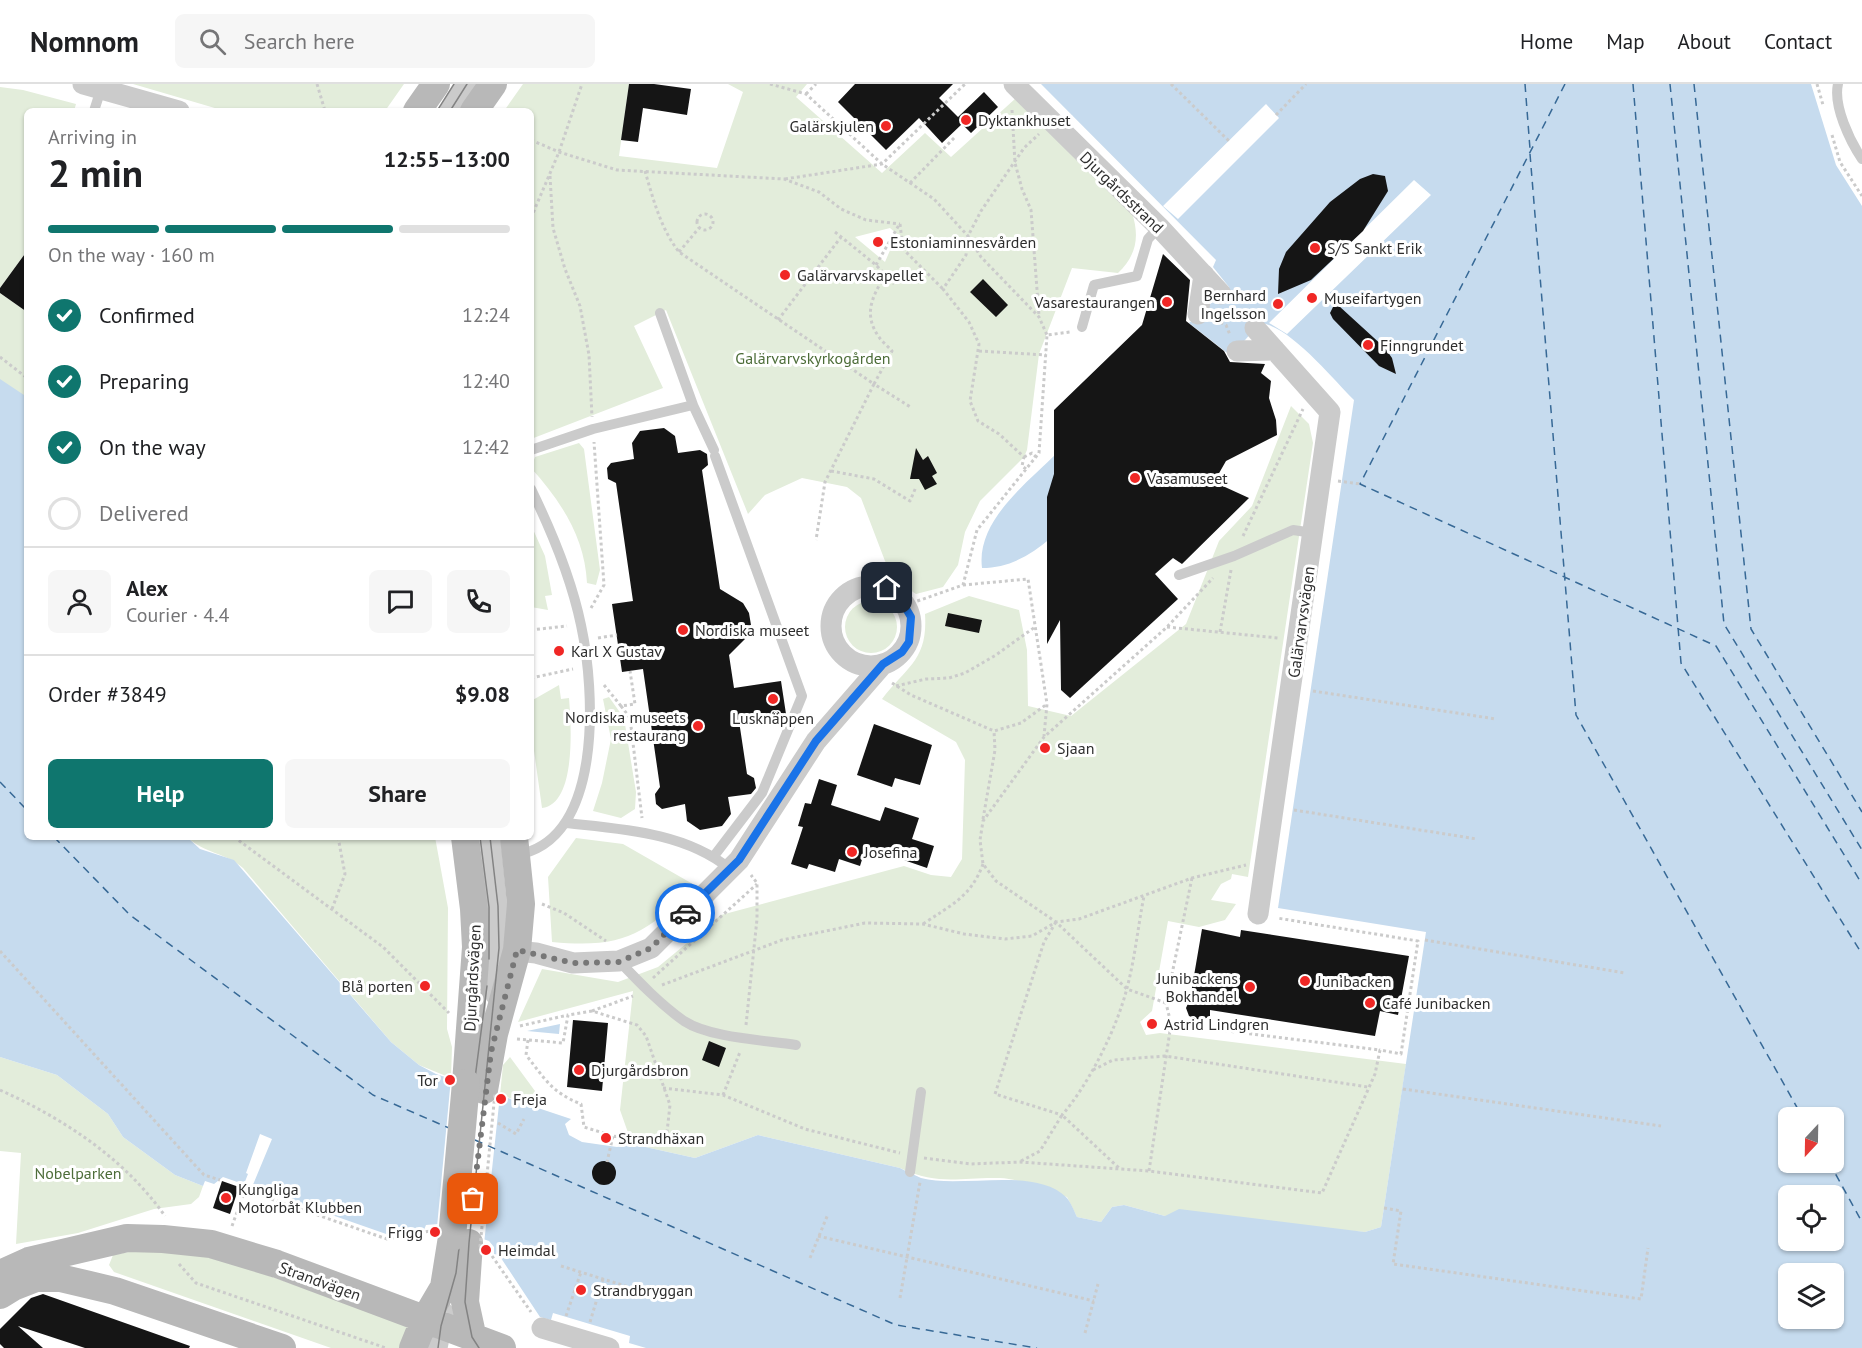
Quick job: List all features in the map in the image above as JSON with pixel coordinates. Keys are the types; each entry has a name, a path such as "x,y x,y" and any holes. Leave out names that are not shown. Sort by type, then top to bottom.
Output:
{"street":[{"path":"419,108 436,84"},
{"path":"439,108 454,84"},
{"path":"452,108 467,84"},
{"path":"476,108 493,84"},
{"name":"Djurgårdsstrand","path":"1014,84 1159,227 1221,294"},
{"path":"92,86 169,108"},
{"path":"1198,314 1204,275"},
{"name":"Galärvarvsvägen","path":"1256,328 1330,412 1258,915"},
{"path":"1237,351 1275,350"},
{"path":"496,948 573,963 625,959 651,948 728,862 816,741 879,669 902,652 909,642 911,617 906,605 892,591 874,585 861,586 848,592 839,602 832,620 834,640 841,652 852,661 879,669"},
{"path":"852,661 856,675 855,695"},
{"name":"Djurgårdsvägen","path":"465,840 474,909 496,948"},
{"name":"Djurgårdsvägen","path":"480,840 496,948 480,1088"},
{"name":"Djurgårdsvägen","path":"480,1088 494,1034 498,906 490,840"},
{"name":"Djurgårdsvägen","path":"496,948 521,903 515,846"},
{"path":"476,1344 465,1302 463,1242 480,1088"},
{"name":"Strandvägen","path":"0,1274 29,1261 164,1227 277,1264 434,1332 476,1344 502,1348"},
{"path":"109,1241 99,1256 99,1271 115,1291"},
{"path":"413,1348 434,1332 447,1281 463,1242"},
{"path":"0,1295 12,1287 36,1278 60,1278 115,1291 282,1348"},
{"path":"542,1328 609,1348"}],"lane":[{"path":"1839,84 1836,94 1854,147 1862,159"},
{"path":"92,86 94,108"},
{"path":"1082,327 1094,285 1137,276 1148,239 1159,227"},
{"path":"566,823 643,832 728,862 762,793 802,696 714,453 693,405 660,313"},
{"path":"534,449 593,429 693,405"},
{"path":"515,846 533,853 566,823 581,793 587,760 588,666 581,624 556,539 534,495"},
{"path":"1179,575 1234,556 1293,530 1313,533"},
{"path":"625,959 648,991 685,1022 704,1030 796,1045"},
{"path":"910,1172 921,1092"}],"path":[{"path":"317,84 324,108"},
{"path":"534,211 560,152 582,84"},
{"path":"770,84 806,94 882,164 934,199 968,236 981,256 1040,317"},
{"path":"806,94 816,84"},
{"path":"534,141 617,170 783,179 882,164 965,84"},
{"path":"1171,84 1230,142"},
{"path":"1276,115 1306,84"},
{"path":"963,585 977,530 1040,453 1047,335 1040,317 1031,210 1022,189 1016,164 1012,107"},
{"path":"943,289 966,255 968,236 981,211 1016,164 1024,148 1051,122"},
{"path":"910,183 956,136"},
{"path":"645,171 655,204 671,242 679,252 912,408"},
{"path":"534,630 581,624 604,585 589,355 580,306 565,269 553,228 550,176"},
{"path":"783,179 819,192 841,209 866,220 900,224"},
{"path":"703,214 711,216 713,221 710,228 699,228 697,221 699,216 703,214"},
{"path":"876,265 900,224"},
{"path":"900,224 903,249 943,289 969,322 979,351 970,401 978,421 999,434 1024,457"},
{"path":"679,252 699,228"},
{"path":"835,232 876,265 894,285"},
{"path":"778,320 842,237"},
{"path":"816,540 825,482 892,351 876,333 869,313 870,301 885,276"},
{"path":"1221,294 1256,328"},
{"path":"1198,314 1226,325 1237,351"},
{"path":"1047,335 1066,333 1082,327"},
{"path":"979,351 1046,355"},
{"path":"0,357 24,376"},
{"path":"1220,632 1234,556 1311,391"},
{"path":"1024,457 1032,453 1036,457"},
{"path":"1024,457 1022,466 1026,470"},
{"path":"831,471 874,479 910,501 916,487"},
{"path":"1343,482 1360,484"},
{"path":"983,820 1044,738 1167,627 1234,556"},
{"path":"906,605 963,585 1028,579 1047,704 1044,738"},
{"path":"896,686 926,679 949,678 965,673 996,656 1035,627"},
{"path":"1167,627 1298,640"},
{"path":"584,640 617,635"},
{"path":"534,677 588,666 630,718 640,783 643,832"},
{"path":"879,669 896,686 911,695 994,731 1022,723 1047,704"},
{"path":"621,706 634,704 630,671"},
{"path":"1313,690 1496,719"},
{"path":"923,924 968,893 976,883 983,864 980,840 995,750 994,731"},
{"path":"1294,810 1477,839"},
{"path":"238,840 384,947 457,1021"},
{"path":"332,909 345,874 339,840"},
{"path":"512,1027 592,1011 782,940 835,928 892,922 923,924 964,934 1005,939 1032,936 1056,922 1079,919 1192,878 1265,861"},
{"path":"728,862 758,883"},
{"path":"983,864 996,881 1010,893 1056,922 1127,989 1166,1003"},
{"path":"1149,1171 1171,1024 1166,1003 1192,878"},
{"path":"746,1026 757,919 758,883"},
{"path":"648,991 654,976 758,883"},
{"path":"1020,1162 1040,1151 1062,1115 1080,1095 1093,1070 1127,989 1143,896"},
{"path":"539,903 564,913 625,959"},
{"path":"1171,1024 1401,1054 1418,941 1258,915"},
{"path":"1056,922 1044,942 995,1094 1062,1115 1121,1171"},
{"path":"1425,940 1625,973"},
{"path":"0,951 204,1175 220,1179"},
{"path":"528,1040 526,1055 551,1087 560,1095 581,1104 584,1127 613,1136 640,1140 667,1132 670,1105 646,1036 637,1025 592,1011"},
{"path":"508,1038 564,1043 568,1015"},
{"path":"723,1095 741,1047"},
{"path":"663,1088 723,1095 806,1129 913,1157 971,1164 1020,1162 1121,1171 1149,1171 1322,1193 1375,1074 1380,1050"},
{"path":"1093,1070 1113,1060 1165,1056 1368,1088"},
{"path":"463,1242 480,1088"},
{"path":"1403,1089 1661,1126"},
{"path":"0,1090 74,1129 104,1151 151,1197 164,1227 165,1247 196,1283 386,1348"},
{"path":"498,1124 516,1134 524,1119"},
{"path":"607,1162 613,1136"},
{"path":"900,1298 921,1178"},
{"path":"231,1230 246,1190 387,1239 463,1242 542,1328"},
{"path":"1384,1208 1401,1211 1393,1264 1641,1299 1648,1248"},
{"path":"810,1258 828,1214"},
{"path":"818,1236 1094,1301"},
{"path":"561,1266 648,1293"},
{"path":"565,1317 581,1272"},
{"path":"590,1324 603,1279"},
{"path":"1085,1333 1098,1284"}],"green space":[{"path":"133,84 404,84 387,108 215,108"},
{"name":"Galärvarvskyrkogården","path":"523,84 629,84 619,156 717,168 743,92 728,84 807,84 796,97 882,173 925,133 951,157 1016,98 1132,213 1136,230 1135,246 1129,260 1118,273 1072,268 1039,354 1027,450 1024,457 980,501 965,532 958,565 943,587 916,594 900,583 885,561 861,498 847,487 802,478 765,495 748,514 666,310 634,326 663,388 534,438 534,108 506,108","holes":["890,228 897,234 885,262 855,237"]},
{"path":"0,87 23,90 76,104 75,108 24,108 24,255 0,288"},
{"path":"0,293 24,310 24,398 0,381"},
{"path":"1291,406 1309,424 1313,443 1248,877 1232,874 1231,879 1221,884 1211,900 1236,904 1225,920 1199,927 1168,921 1152,1011 1140,1022 1146,1035 1160,1033 1406,1064 1381,1227 1365,1232 1165,1216 1124,1205 1112,1207 1101,1222 1077,1217 1067,1197 1016,1181 1000,1178 938,1179 926,1177 900,1168 758,1135 695,1158 632,1144 620,1110 633,991 518,1022 542,969 618,982 658,967 721,915 904,866 931,875 951,877 962,859 965,760 956,742 882,699 919,652 925,630 925,614 969,596 1019,610 1027,650 1028,706 1071,716 1186,624 1219,541 1252,506"},
{"path":"579,443 584,449 600,570 596,585 587,583 582,551 570,521 534,472 535,457"},
{"path":"534,532 545,556 552,595 545,596 548,610 534,608"},
{"path":"866,601 876,601 890,608 897,627 890,646 876,653 866,653 856,649 849,642 845,632 845,622 849,612 856,605"},
{"path":"559,685 561,699 569,698 571,725 569,761 561,793 553,803 542,808 534,751 534,699"},
{"path":"609,697 624,718 636,792 635,809 621,818 593,811 602,783 611,739 603,699"},
{"path":"576,838 623,844 698,887 662,916 632,934 599,943 552,942 548,877"},
{"path":"190,840 436,840 448,908 447,1029 452,1047 451,1078 419,1065 391,1042 243,868"},
{"name":"Nobelparken","path":"0,1057 57,1075 108,1114 123,1137 175,1175 203,1186 199,1197 191,1204 154,1209 78,1233 16,1244 21,1153 0,1151"},
{"path":"510,1057 535,1091 530,1104 500,1095 503,1065"},
{"path":"176,1243 406,1324 409,1330 402,1348 331,1348 114,1272 109,1265 113,1255"}],"water":[{"path":"1041,84 1811,84 1836,165 1862,206 1862,1348 646,1348 629,1343 630,1336 553,1313 551,1320 540,1317 499,1255 494,1254 494,1247 489,1241 438,1224 426,1225 424,1230 389,1235 223,1177 214,1184 205,1181 203,1186 175,1175 123,1137 108,1114 57,1075 0,1057 0,379 24,395 24,840 190,840 200,849 234,860 391,1042 419,1065 436,1074 571,1119 565,1124 569,1135 582,1142 617,1147 632,1144 695,1158 758,1135 900,1168 921,1178 937,1181 1016,1180 1035,1182 1052,1188 1066,1197 1077,1217 1101,1222 1112,1207 1124,1205 1165,1216 1179,1209 1365,1232 1381,1227 1426,932 1278,908 1354,400 1310,354 1272,326 1260,323 1231,356 1189,323 1229,287 1213,267 1216,260"},
{"path":"1057,453 1096,494 1059,531 1031,553 1000,566 982,568 982,551 995,519 1019,490"},
{"path":"560,1024 559,1034 527,1031"}],"pier":[{"path":"1266,104 1279,118 1178,219 1163,206"},
{"path":"1414,180 1431,195 1287,334 1269,323"},
{"path":"451,1078 500,1095 484,1244 437,1227"},
{"path":"260,1134 272,1139 252,1187 244,1184"}],"building":[{"path":"629,84 654,84 691,89 687,115 643,108 638,142 621,140"},
{"name":"Galärskjulen","path":"855,84 953,84 939,98 958,117 984,92 998,107 971,133 962,124 942,143 919,118 886,150 838,102"},
{"path":"1373,174 1385,176 1388,191 1363,231 1311,280 1278,294 1279,269 1286,252 1330,202 1360,179"},
{"name":"Vasamuseet","path":"1163,254 1190,280 1186,321 1224,351 1230,362 1265,364 1261,373 1271,381 1269,398 1276,420 1277,435 1226,461 1214,482 1249,498 1182,564 1173,558 1155,574 1178,599 1070,698 1061,690 1060,620 1047,644 1047,497 1054,474 1054,410 1142,325"},
{"path":"24,255 24,310 0,293 0,288"},
{"path":"983,279 1008,305 996,317 970,292"},
{"path":"1339,306 1385,348 1392,358 1396,374 1379,366 1333,319 1330,313 1333,307"},
{"name":"Nordiska museet","path":"664,428 675,436 678,453 700,450 707,454 708,465 702,470 720,589 743,603 749,613 751,625 748,636 729,655 734,688 781,681 786,714 739,721 747,774 754,778 756,788 751,794 728,797 731,814 722,826 700,830 687,821 685,804 662,809 656,804 655,794 660,787 643,669 622,672 612,604 633,601 616,483 608,479 607,468 611,463 634,459 632,443 640,431"},
{"path":"916,448 923,460 928,456 937,473 932,476 937,484 925,490 919,479 910,479"},
{"path":"948,613 982,620 979,633 945,626"},
{"path":"874,724 932,745 920,785 895,778 892,787 857,775"},
{"path":"819,779 837,785 831,805 880,821 885,807 919,818 912,839 934,846 927,868 866,847 860,866 839,859 835,872 809,864 807,869 791,864 803,827 798,826 805,803 811,804"},
{"path":"1202,929 1240,937 1241,930 1409,956 1398,1015 1380,1011 1375,1036 1210,1010 1210,1017 1199,1020 1189,1016 1186,1008 1190,999"},
{"path":"573,1020 608,1023 602,1091 567,1087"},
{"path":"709,1041 726,1048 719,1067 702,1060"},
{"path":"604,1161 612,1165 616,1173 612,1181 604,1185 596,1181 592,1173 596,1165"},
{"name":"Kungliga Motorbåt Klubben","path":"222,1181 239,1187 230,1214 213,1208"},
{"path":"43,1294 190,1346 189,1348 85,1348 18,1326 43,1348 4,1348 0,1344 0,1329 31,1298"}],"ferry route":[{"path":"1525,84 1530,149"},
{"path":"1565,84 1360,484 1716,646 1862,884"},
{"path":"1633,84 1681,663 1862,954"},
{"path":"1670,84 1724,624 1862,850"},
{"path":"1694,84 1751,629 1862,812"},
{"path":"1530,154 1576,715 1797,1107"},
{"path":"0,782 24,807"},
{"path":"57,840 130,915 373,1095 449,1128"},
{"path":"475,1140 896,1325 1037,1348"},
{"path":"1835,1173 1862,1222"}],"tram line":[{"path":"439,108 454,84"},
{"path":"452,108 467,84"},
{"path":"480,840 489,907 489,959"},
{"path":"479,1348 472,1337 465,1302 499,948 498,906 490,840"},
{"path":"438,1348 441,1326 456,1273 474,1086 487,986"}],"way so far":[{"path":"473,1199 484,1090 494,1034 517,950 536,952 573,963 619,962 651,948 685,913"}],"place":[{"name":"Dyktankhuset","path":"966,120"},
{"name":"Galärskjulen","path":"886,126"},
{"name":"Estoniaminnesvården","path":"878,242"},
{"name":"S/S Sankt Erik","path":"1315,248"},
{"name":"Galärvarvskapellet","path":"785,275"},
{"name":"Museifartygen","path":"1312,298"},
{"name":"Vasarestaurangen","path":"1167,302"},
{"name":"Bernhard Ingelsson","path":"1278,304"},
{"name":"Finngrundet","path":"1368,345"},
{"name":"Vasamuseet","path":"1135,478"},
{"name":"Nordiska museet","path":"683,630"},
{"name":"Karl X Gustav","path":"559,651"},
{"name":"Lusknäppen","path":"773,699"},
{"name":"Nordiska museets restaurang","path":"698,726"},
{"name":"Sjaan","path":"1045,748"},
{"name":"Josefina","path":"852,852"},
{"name":"Junibacken","path":"1305,981"},
{"name":"Blå porten","path":"425,986"},
{"name":"Junibackens Bokhandel","path":"1250,987"},
{"name":"Café Junibacken","path":"1370,1003"},
{"name":"Astrid Lindgren","path":"1152,1024"},
{"name":"Djurgårdsbron","path":"579,1070"},
{"name":"Tor","path":"450,1080"},
{"name":"Freja","path":"501,1099"},
{"name":"Strandhäxan","path":"606,1138"},
{"name":"Kungliga Motorbåt Klubben","path":"226,1198"},
{"name":"Frigg","path":"435,1232"},
{"name":"Heimdal","path":"486,1250"},
{"name":"Strandbryggan","path":"581,1290"}],"route":[{"path":"685,913 739,860 816,741 883,664 892,661 909,642 912,629 911,617 906,605 898,595 887,588"}]}
